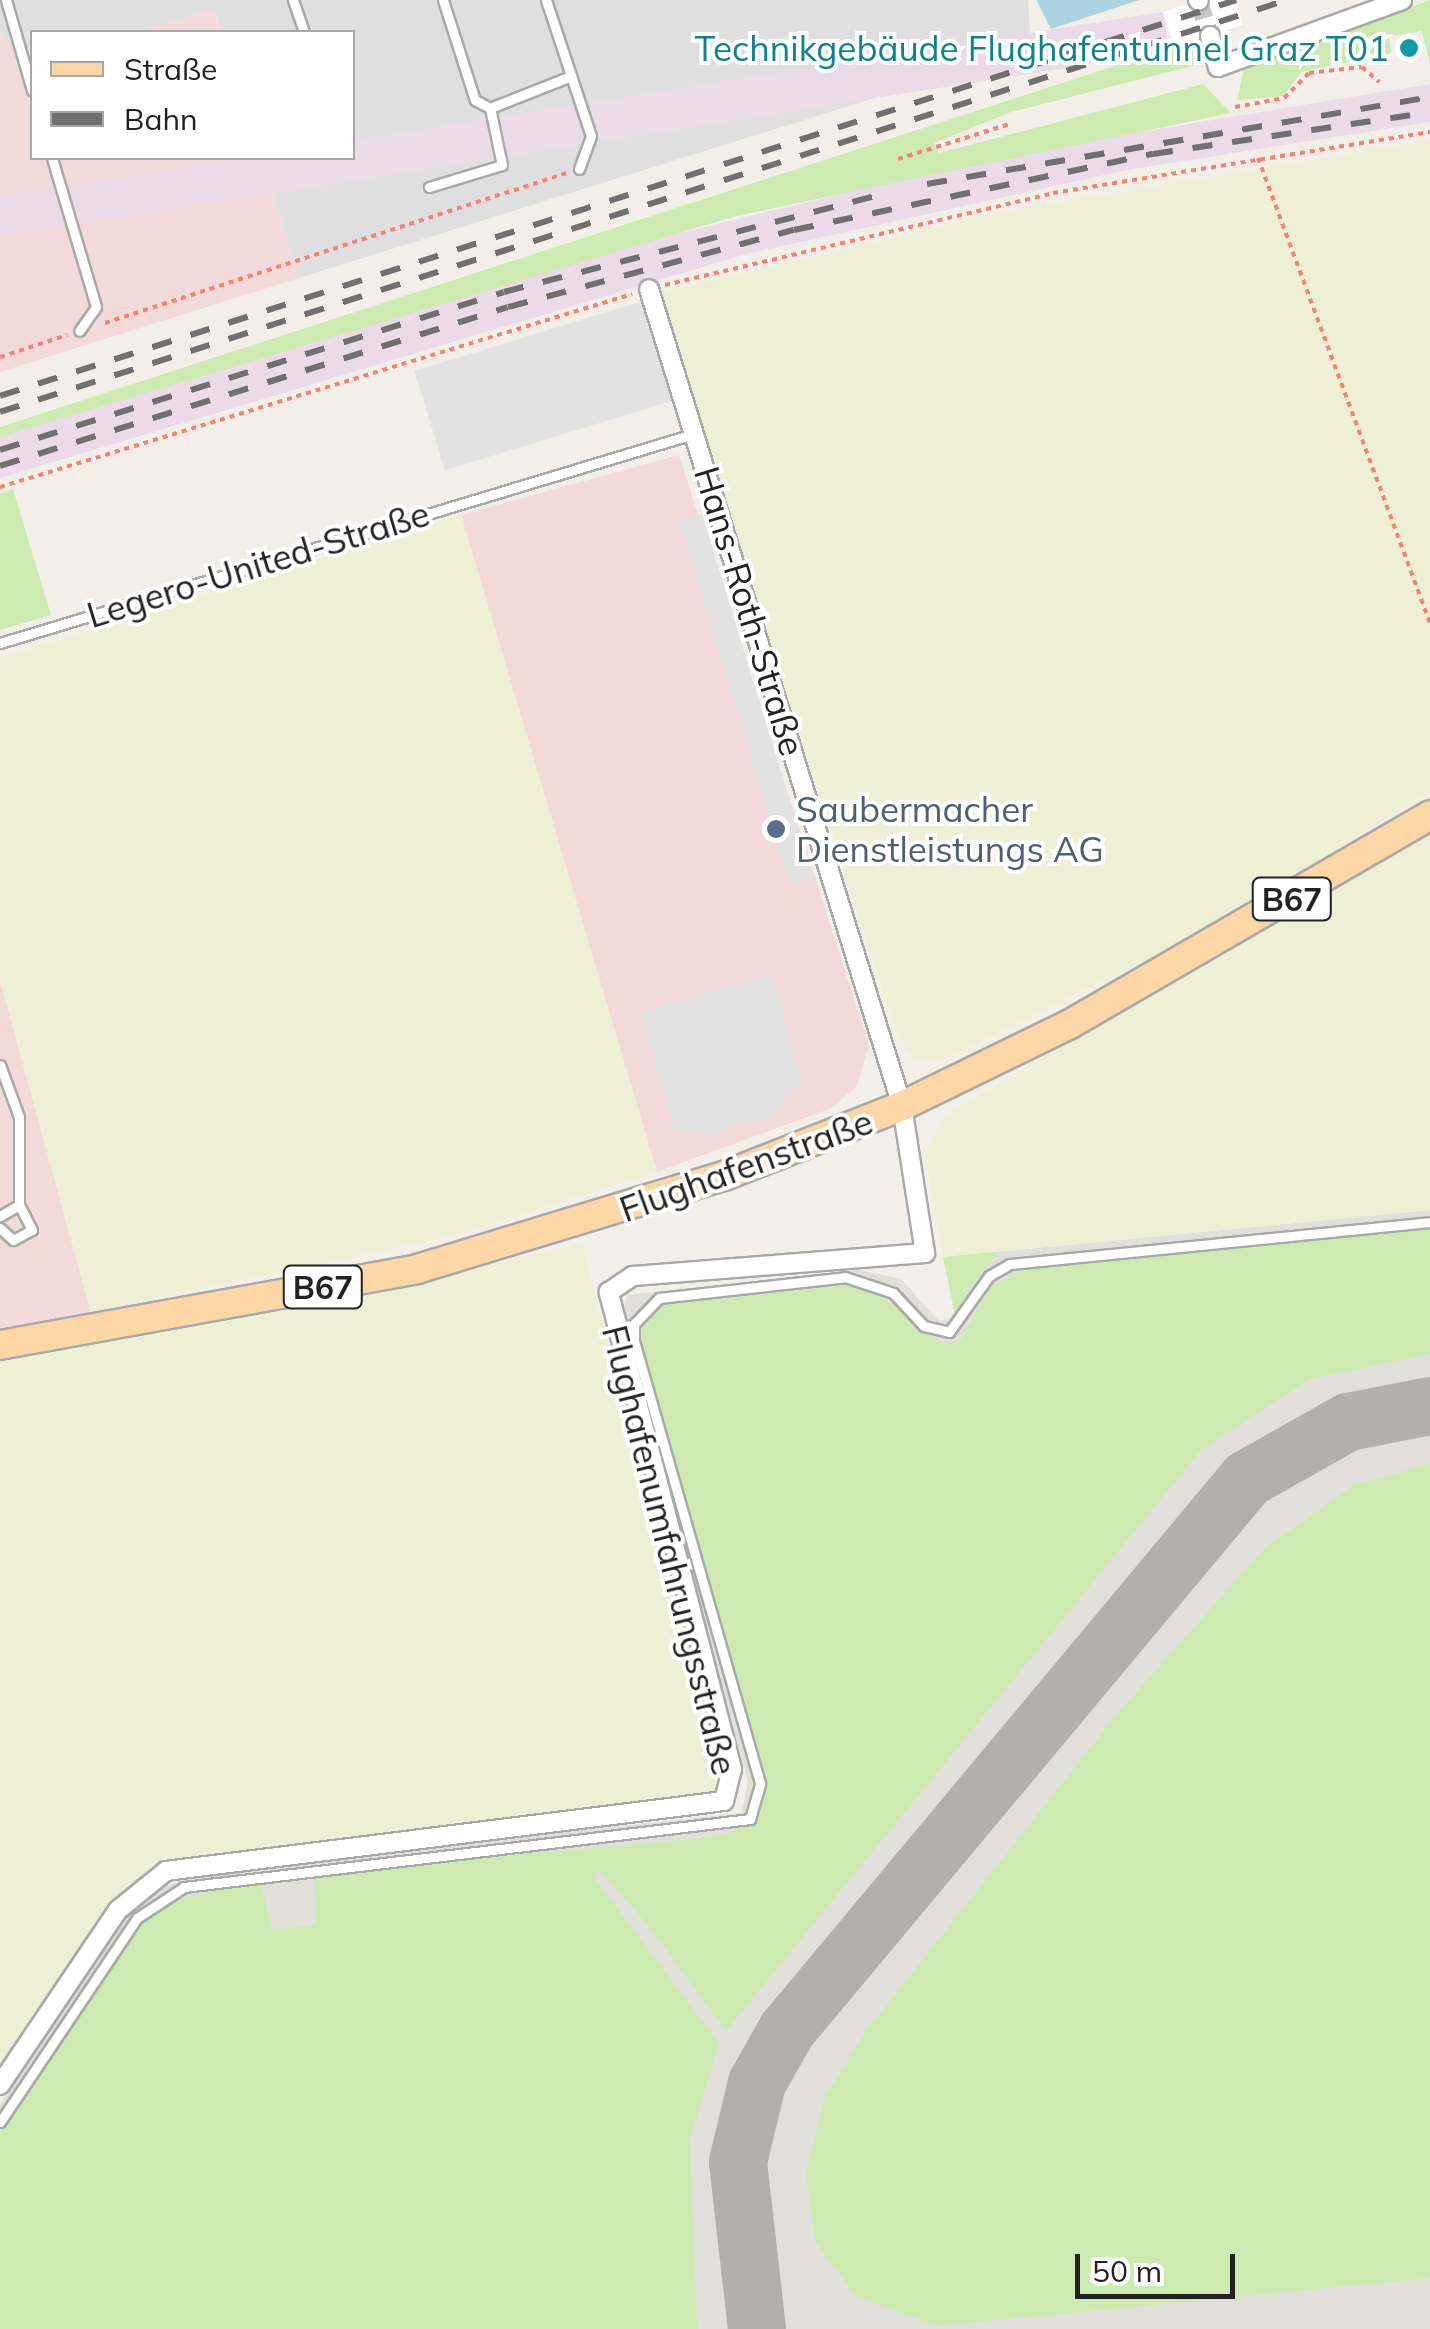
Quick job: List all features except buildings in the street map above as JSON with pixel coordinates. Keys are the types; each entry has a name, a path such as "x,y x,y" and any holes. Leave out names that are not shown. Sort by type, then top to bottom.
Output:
{"main road":[{"name":"Flughafenstraße","path":"0,1345 502,1248 902,1106 1153,980 1430,815"}],"street":[{"path":"1210,36 1218,67 1402,0"},
{"name":"Hans-Roth-Straße","path":"649,289 902,1106"},
{"name":"Flughafenumfahrungsstraße","path":"0,2085 118,1910 166,1872 724,1801 732,1769 609,1292 633,1276 926,1253 902,1106"}],"lane":[{"path":"6,0 30,83"},
{"path":"293,0 303,30"},
{"path":"442,0 475,100 490,108 571,76"},
{"path":"546,0 592,146 580,169"},
{"path":"429,187 502,164 490,108"},
{"path":"53,160 96,307 78,332"},
{"name":"Legero-United-Straße","path":"0,643 516,484 696,434"},
{"path":"0,1065 19,1117 19,1205 32,1230 14,1240 0,1228"},
{"path":"0,1216 19,1205"},
{"path":"949,1332 989,1276 1010,1264 1430,1222"},
{"path":"0,2122 136,1918 184,1887 750,1820 760,1784 634,1324 659,1298 845,1278 893,1293 924,1326 949,1332"},
{"path":"946,1320 949,1332"}],"path":[{"path":"1234,107 1284,98 1309,72 1362,67 1379,82"},
{"path":"898,159 1010,124"},
{"path":"0,488 649,289 949,215 1258,158 1430,132"},
{"path":"1258,158 1430,622"},
{"path":"0,357 580,169"}],"shaded area":[{"path":"0,0 1028,0 1031,49 299,278 262,160 355,160 355,30 220,30 214,10 145,30 30,30 27,65 0,34"},
{"path":"214,10 220,30 145,30"},
{"path":"1163,12 1169,52 0,237 0,196 229,160 355,160 355,140"},
{"path":"0,34 30,62 30,160 262,160 299,278 0,372"},
{"path":"1430,84 1430,122 1127,170 746,254 0,478 0,437 598,253 1007,154"},
{"path":"643,301 673,400 445,470 414,371"},
{"path":"679,455 869,1045 857,1086 832,1108 657,1172 461,515"},
{"path":"702,514 813,878 790,885 679,521"},
{"path":"772,974 802,1080 765,1122 739,1121 713,1137 675,1129 641,1012"},
{"path":"0,980 91,1313 0,1330"},
{"path":"1430,1210 1430,2329 0,2329 0,2104 120,1922 153,1891 213,1869 742,1813 748,1781 621,1328 627,1295 859,1270 901,1279 939,1321 956,1318 943,1257"}],"green space":[{"path":"1430,0 1430,64 1422,31 1389,36 1391,53 1301,72 1283,96 1237,100 1244,69"},
{"path":"1201,38 1193,66 1011,112 934,143 939,153 1203,84 1231,113 736,216 0,437 0,427"},
{"path":"1430,140 1430,792 1200,933 945,1060 916,1060 897,1036 658,293 994,213"},
{"path":"13,489 51,615 0,630 0,493"},
{"path":"461,515 657,1172 453,1236 91,1312 0,979 0,658"},
{"path":"1430,831 1430,1210 943,1257 925,1155 943,1116"},
{"path":"1430,1226 1430,1354 1310,1379 1202,1449 726,2031 648,1925 600,1871 594,1877 719,2043 690,2139 697,2329 0,2329 0,2132 136,1927 170,1901 260,1880 272,1929 316,1925 315,1881 324,1872 716,1837 757,1823 767,1789 644,1354 641,1332 662,1305 850,1285 878,1293 944,1344 961,1340 990,1287 1025,1267"},
{"path":"582,1242 722,1786 696,1804 164,1862 103,1919 0,2072 0,1362 386,1291"},
{"path":"999,1252 965,1293 956,1319 943,1257"},
{"path":"1430,1464 1430,2278 938,2326 857,2297 816,2243 806,2173 826,2095 867,2030 1117,1714 1264,1549 1354,1485"}],"water":[{"path":"1037,0 1139,0 1051,29 1037,1"}],"pier":[{"path":"1202,0 1235,0 1243,25 1174,47 1163,12"}],"taxiway":[{"path":"757,2329 738,2162 757,2083 787,2030 1247,1479 1348,1422 1430,1406"}],"tunnel":[{"path":"1199,1 1210,36"}],"railway":[{"path":"0,396 1236,0"},
{"path":"0,412 1287,0"},
{"path":"927,184 1430,97"},
{"path":"0,466 508,307 794,230 1153,154 1430,112"},
{"path":"0,450 504,292 888,193"}],"place":[{"name":"Technikgebäude Flughafentunnel Graz T01","path":"1409,48"},
{"name":"Saubermacher Dienstleistungs AG","path":"776,829"}]}
